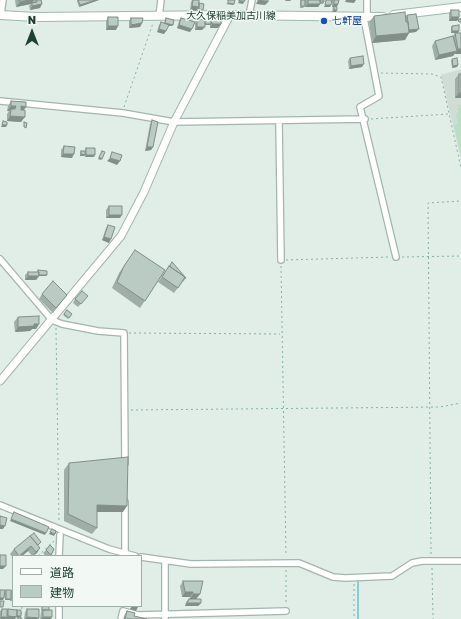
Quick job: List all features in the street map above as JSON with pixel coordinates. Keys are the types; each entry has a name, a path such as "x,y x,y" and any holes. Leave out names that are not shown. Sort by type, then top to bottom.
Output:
{"main road":[{"name":"大久保稲美加古川線","path":"1,15 36,17 230,15 366,18 461,7"}],"street":[{"path":"1,15 3,0"},
{"path":"157,16 161,0"},
{"path":"249,16 252,0"},
{"path":"367,0 366,18 379,96 360,107 396,256"},
{"path":"0,381 54,321 121,236 144,192 174,122 230,15"},
{"path":"0,102 123,113 174,122 279,122 364,119"},
{"path":"279,122 280,260"},
{"path":"0,259 54,321 98,331 124,333 125,466"},
{"path":"125,498 125,554"},
{"path":"0,505 130,555"},
{"path":"59,555 60,535"},
{"path":"142,557 165,562 191,564 299,563 333,578 392,576 412,563 431,561 461,561"},
{"path":"165,562 165,617"},
{"path":"58,619 59,607"},
{"path":"121,619 123,611 138,615 165,617 286,611"}],"path":[{"path":"123,113 157,16"},
{"path":"375,73 438,75 441,77 461,168"},
{"path":"364,119 449,114"},
{"path":"433,619 429,407 428,203 461,201"},
{"path":"286,611 283,409 280,334 280,260 396,256 461,256"},
{"path":"54,321 59,528"},
{"path":"124,333 280,334"},
{"path":"124,410 440,407 461,403"},
{"path":"39,555 60,535"},
{"path":"354,578 354,619"},
{"path":"21,619 22,607"}],"shaded area":[{"path":"461,69 461,160 441,75"}],"green space":[{"path":"458,105 461,105 461,155 454,125 458,124 456,114 458,113"}],"building":[{"path":"36,0 41,0 42,4 32,6 32,3 37,2"},
{"path":"78,0 96,0 80,5"},
{"path":"193,0 199,0 199,7 192,6"},
{"path":"228,0 235,0 234,4 228,3"},
{"path":"301,0 305,0 305,6 301,6"},
{"path":"308,0 320,0 320,4 308,4"},
{"path":"326,0 332,0 331,5 325,5"},
{"path":"334,0 339,0 338,4 334,4"},
{"path":"199,3 204,4 203,10 199,9"},
{"path":"334,6 337,7 337,10 334,10"},
{"path":"451,10 459,10 459,17 451,17"},
{"path":"405,12 409,33 376,36 374,16"},
{"path":"416,14 419,29 409,30 407,15"},
{"path":"108,17 118,17 118,26 108,26"},
{"path":"212,17 220,17 221,24 212,24"},
{"path":"131,18 143,18 142,23 131,25"},
{"path":"166,18 174,20 173,25 165,23"},
{"path":"181,18 195,22 192,29 179,25"},
{"path":"197,19 205,19 205,27 197,27"},
{"path":"205,19 211,19 211,24 205,24"},
{"path":"161,22 169,25 166,31 159,29"},
{"path":"459,25 459,31 452,31 452,26"},
{"path":"455,33 461,33 461,49 458,49"},
{"path":"453,36 457,51 439,55 435,41"},
{"path":"363,56 364,64 351,66 350,58"},
{"path":"457,58 458,65 453,66 452,59"},
{"path":"459,74 461,74 461,93 459,93"},
{"path":"11,101 26,102 26,107 21,106 21,110 25,110 25,117 10,116 11,109 15,109 16,106 11,106"},
{"path":"152,120 158,122 153,147 147,147"},
{"path":"3,121 7,122 7,125 2,125"},
{"path":"24,122 27,123 26,128 24,127"},
{"path":"64,146 75,147 74,154 63,154"},
{"path":"86,148 95,148 95,155 86,155"},
{"path":"81,151 85,151 85,155 81,154"},
{"path":"102,151 105,152 102,159 99,157"},
{"path":"112,152 122,155 120,161 110,158"},
{"path":"109,206 122,206 122,215 109,215"},
{"path":"108,225 115,227 111,239 104,237"},
{"path":"135,250 165,270 145,301 117,282 124,266"},
{"path":"172,262 186,278 185,278 169,266"},
{"path":"169,266 185,277 178,288 162,277"},
{"path":"38,270 47,271 47,275 39,275"},
{"path":"28,272 39,272 39,276 28,276"},
{"path":"53,281 67,295 56,308 42,294"},
{"path":"82,291 88,296 81,304 75,299"},
{"path":"67,310 72,314 69,318 64,314"},
{"path":"39,316 39,324 34,324 34,326 18,327 18,317"},
{"path":"128,457 127,506 97,505 97,528 68,514 69,463"},
{"path":"14,512 49,527 46,533 11,519"},
{"path":"0,516 7,518 5,526 0,525"},
{"path":"52,529 56,531 55,534 50,532"},
{"path":"34,533 41,542 38,545 30,536"},
{"path":"30,536 40,548 36,552 31,546 20,555 18,555 14,549"},
{"path":"50,545 54,549 51,555 46,550"},
{"path":"0,555 6,555 6,566 0,566"},
{"path":"183,581 203,581 200,594 185,592"},
{"path":"0,590 5,590 4,598 0,598"},
{"path":"6,590 11,590 11,599 6,599"},
{"path":"189,599 201,599 201,603 187,603"},
{"path":"0,601 4,601 3,607 0,607"},
{"path":"42,607 49,607 49,610 42,610"},
{"path":"2,609 7,609 7,617 1,617"},
{"path":"8,609 17,610 17,617 8,616"},
{"path":"27,609 39,609 39,618 27,617"},
{"path":"17,610 21,610 21,616 17,616"},
{"path":"43,610 52,610 52,617 43,617"},
{"path":"127,611 135,613 134,616 147,619 125,619"}],"waterway":[{"path":"358,582 358,619"}],"place":[{"name":"七軒屋","path":"324,21"}]}
